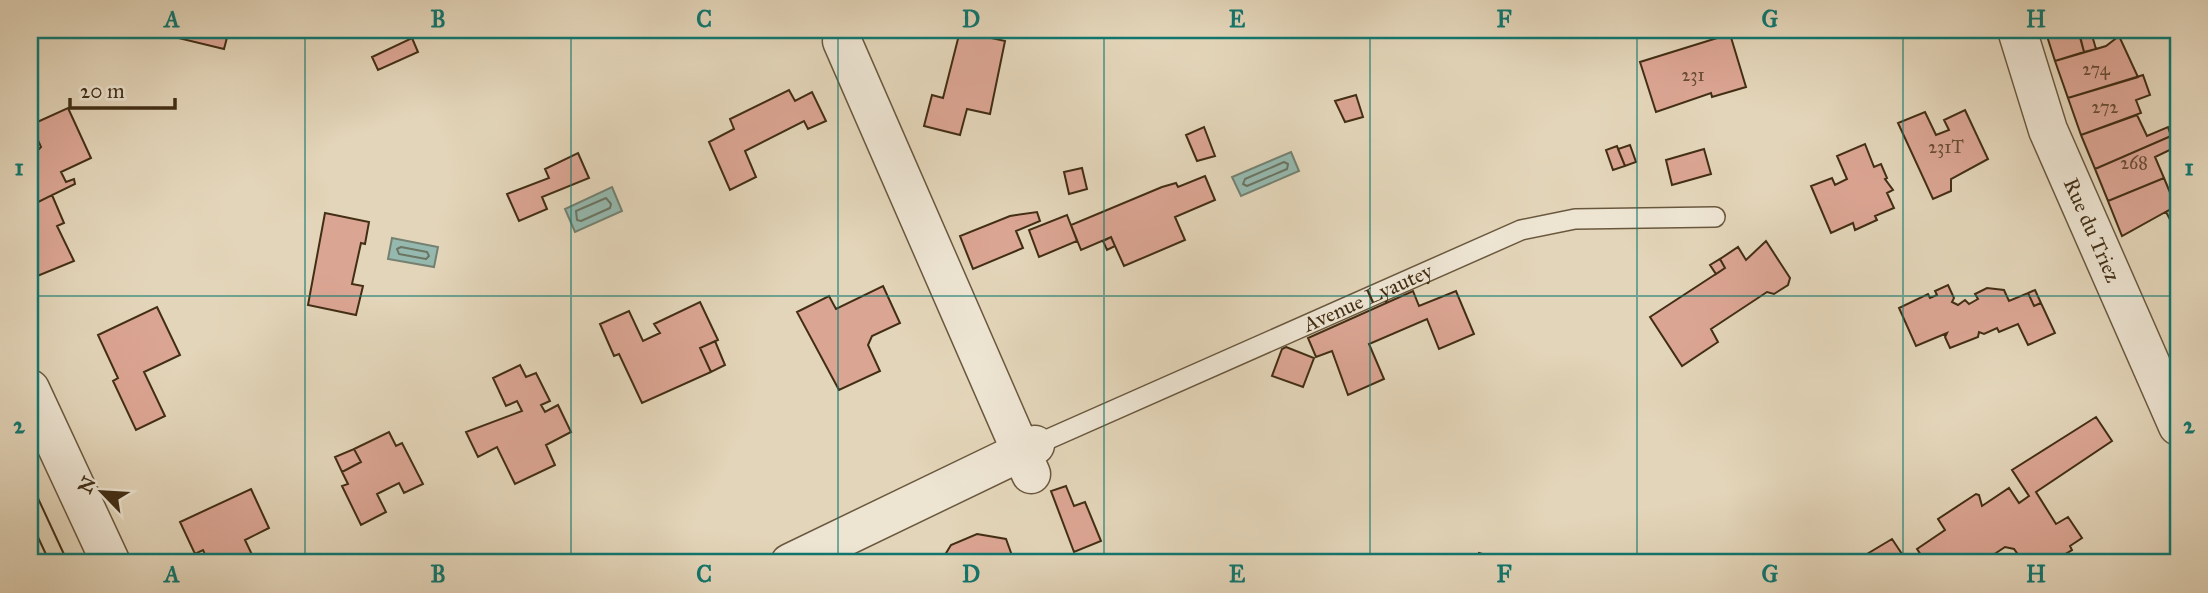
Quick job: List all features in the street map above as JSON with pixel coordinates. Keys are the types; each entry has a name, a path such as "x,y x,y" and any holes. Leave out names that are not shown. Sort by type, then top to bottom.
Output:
{"street":[{"name":"Rue du Triez","path":"2017,30 2044,119 2062,166 2178,426"},
{"path":"790,563 1029,457 842,41"},
{"path":"30,389 111,563"}],"lane":[{"name":"Avenue Lyautey","path":"1029,457 1521,230 1575,219 1715,217"}],"water":[{"path":"1291,152 1299,171 1241,196 1232,177"},
{"path":"612,187 622,211 575,232 565,209"},
{"path":"392,238 438,247 434,267 388,259"}],"building":[{"path":"172,30 229,30 224,49 174,37"},
{"path":"2045,30 2078,30 2084,52 2055,61"},
{"path":"960,31 1005,41 990,114 967,109 960,135 924,126 932,95 943,98"},
{"path":"2091,32 2096,49 2084,52 2080,36"},
{"path":"1730,34 1746,87 1712,97 1711,93 1656,112 1640,62"},
{"path":"2119,36 2138,77 2068,98 2055,61 2106,46"},
{"path":"412,38 418,52 378,70 372,57"},
{"path":"2143,75 2150,95 2136,100 2141,113 2081,135 2068,98"},
{"path":"789,90 795,101 812,92 826,121 808,129 804,121 745,151 756,177 730,190 709,142 734,129 730,119"},
{"path":"1356,95 1363,117 1345,122 1335,101"},
{"path":"68,108 91,158 61,172 66,182 74,179 75,184 30,206 30,158 41,147 33,129 35,123"},
{"path":"1965,110 1988,159 1951,179 1951,191 1933,199 1898,123 1925,112 1936,135 1949,130 1944,120"},
{"path":"2137,115 2147,136 2168,127 2171,136 2095,169 2081,135"},
{"path":"1204,127 1215,156 1197,161 1186,135"},
{"path":"2171,136 2176,147 2155,157 2164,178 2108,201 2095,169"},
{"path":"1865,144 1874,167 1881,164 1887,178 1885,179 1893,190 1887,193 1894,208 1875,216 1877,220 1855,230 1853,223 1831,233 1811,186 1832,178 1835,185 1847,179 1837,156"},
{"path":"1630,145 1636,162 1625,166 1618,149"},
{"path":"1617,146 1625,166 1613,170 1606,150"},
{"path":"1704,149 1711,174 1672,185 1666,160"},
{"path":"578,153 589,178 542,197 547,209 519,221 507,194 549,178 545,169"},
{"path":"1082,168 1087,189 1069,194 1064,172"},
{"path":"1205,176 1215,200 1175,217 1185,240 1124,266 1111,237 1081,250 1071,225 1162,187 1176,183 1178,187"},
{"path":"2164,178 2171,195 2178,191 2178,205 2122,236 2108,201"},
{"path":"52,195 64,223 57,226 74,261 30,279 30,206"},
{"path":"2178,205 2178,235 2166,212"},
{"path":"1037,212 1040,221 1016,231 1023,248 973,269 960,236 1010,216"},
{"path":"325,213 369,222 365,244 361,243 352,284 363,286 356,315 308,305"},
{"path":"1067,215 1077,241 1039,257 1029,230"},
{"path":"1111,237 1115,246 1107,250 1103,241"},
{"path":"1766,241 1790,278 1788,285 1774,294 1767,292 1711,329 1718,342 1682,366 1650,317 1725,268 1720,259 1738,247 1746,260"},
{"path":"1720,259 1725,268 1716,274 1710,265"},
{"path":"1948,285 1954,298 1952,302 1958,305 1965,300 1969,304 1978,299 1975,294 1987,288 2004,290 2009,301 2028,293 2034,306 2041,303 2055,333 2028,345 2018,324 1999,332 1997,328 1984,334 1979,332 1978,337 1950,348 1945,337 1947,333 1916,346 1899,308 1928,294 1930,298 1937,295 1935,291"},
{"path":"883,286 900,323 872,336 868,345 880,371 839,390 797,312 829,296 836,309"},
{"path":"2035,290 2041,303 2034,306 2028,293"},
{"path":"1413,291 1419,306 1456,291 1474,334 1439,349 1427,319 1369,344 1384,379 1348,395 1332,351 1316,357 1308,338"},
{"path":"700,302 718,340 700,348 711,372 642,403 619,354 614,356 600,324 629,311 643,341 660,333 654,324"},
{"path":"157,307 180,355 144,372 165,416 136,430 113,381 118,378 98,335"},
{"path":"715,341 725,365 711,372 700,348"},
{"path":"1286,347 1314,358 1303,387 1272,376 1282,349"},
{"path":"520,365 526,377 536,373 550,401 541,405 545,412 558,405 571,432 546,445 555,465 515,484 497,447 478,457 466,432 522,411 517,401 506,406 493,378"},
{"path":"2096,417 2112,441 2036,492 2056,524 2068,517 2082,538 2070,546 2072,550 2050,563 2024,563 2014,549 2005,547 1981,563 1909,563 1921,555 1917,549 1945,530 1938,519 1976,494 1979,495 1982,506 2009,488 2019,503 2029,496 2012,470"},
{"path":"389,432 396,446 402,443 423,484 404,493 399,483 377,494 386,512 361,525 342,486 348,484 342,472 361,462 354,449"},
{"path":"354,449 361,462 342,472 335,457"},
{"path":"1066,486 1074,506 1085,502 1101,541 1074,552 1051,491"},
{"path":"251,489 269,528 245,540 256,563 209,563 203,550 195,554 180,522"},
{"path":"977,534 1006,539 1014,561 1020,563 940,563 951,545"},
{"path":"1892,539 1908,563 1852,563"},
{"path":"1479,553 1513,563 1476,563"},
{"path":"1108,556 1110,563 1091,563"}],"tram line":[{"path":"30,481 68,563"},
{"path":"30,520 50,563"}]}
